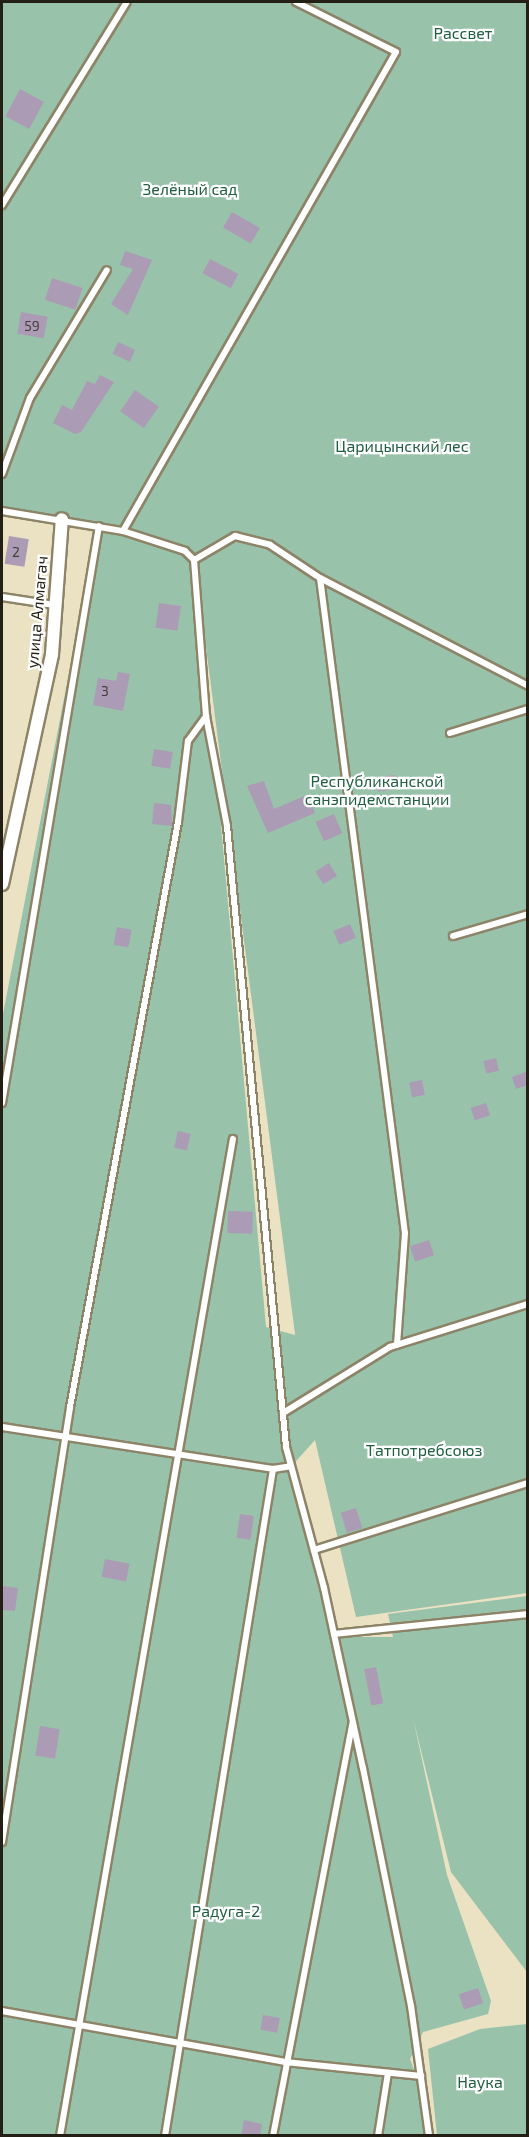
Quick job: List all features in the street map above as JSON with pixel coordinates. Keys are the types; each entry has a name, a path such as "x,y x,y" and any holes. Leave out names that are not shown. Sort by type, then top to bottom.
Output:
{"street":[{"name":"улица Алмагач","path":"2,884 52,654 62,519"}],"lane":[{"path":"2,205 127,2"},
{"path":"123,531 396,52 296,2"},
{"path":"2,474 30,398 107,270"},
{"path":"2,511 62,519 123,531 194,560"},
{"path":"2,1103 99,526"},
{"path":"194,560 235,536 247,536 320,578 528,686"},
{"path":"194,560 206,716 227,826 283,1413 291,1466 314,1550 353,1721 421,2076 429,2136"},
{"path":"320,578 405,1233 397,1345"},
{"path":"2,597 54,605"},
{"path":"450,733 528,709"},
{"path":"2,1842 66,1438 178,822 188,741 206,716"},
{"path":"453,936 528,914"},
{"path":"60,2136 233,1139"},
{"path":"283,1413 397,1345 528,1304"},
{"path":"2,1427 273,1469 291,1466"},
{"path":"165,2136 273,1469"},
{"path":"314,1550 528,1483"},
{"path":"334,1634 528,1614"},
{"path":"273,2136 285,2062 353,1721"},
{"path":"2,2011 285,2062 421,2076"},
{"path":"378,2136 388,2073"}],"green space":[{"path":"2,2 527,2 527,1593 356,1617 315,1440 288,1470 331,1637 393,1637 388,1614 527,1596 527,1972 451,1872 413,1718 447,1875 491,2001 488,2014 423,2032 410,2059 419,2083 425,2135 2,2135 2,1019 97,528 2,514","holes":["203,624 295,1335 266,1327"]},
{"name":"Наука","path":"527,2024 527,2135 437,2135 428,2049 480,2029"}],"building":[{"path":"20,89 44,102 29,129 5,116"},
{"path":"232,212 260,228 251,244 223,228"},
{"path":"125,251 152,260 128,315 111,304 133,269 120,265"},
{"path":"210,259 238,274 231,288 202,273"},
{"path":"52,278 82,288 75,310 45,300"},
{"path":"21,312 48,317 44,338 17,334"},
{"path":"118,342 135,350 130,362 113,354"},
{"path":"100,375 114,382 81,432 75,434 53,423 62,405 72,410 87,381 95,384"},
{"path":"135,390 159,407 144,428 120,411"},
{"path":"9,536 29,539 24,567 5,564"},
{"path":"159,603 181,606 177,631 156,628"},
{"path":"118,672 130,674 123,711 93,705 98,678 116,681"},
{"path":"154,749 173,752 170,769 151,766"},
{"path":"395,775 397,789 378,792 376,778"},
{"path":"264,781 274,809 307,795 315,813 268,833 247,786"},
{"path":"154,803 171,805 172,826 152,824"},
{"path":"334,814 342,833 324,841 316,822"},
{"path":"329,863 337,876 323,884 315,871"},
{"path":"350,924 356,938 339,945 333,931"},
{"path":"117,927 132,930 128,948 114,945"},
{"path":"496,1058 499,1071 486,1074 483,1061"},
{"path":"528,1071 528,1085 516,1089 512,1077"},
{"path":"422,1080 425,1095 412,1097 409,1082"},
{"path":"486,1103 490,1115 475,1120 471,1108"},
{"path":"178,1131 191,1134 187,1150 174,1148"},
{"path":"228,1211 253,1212 252,1234 227,1233"},
{"path":"429,1240 434,1255 415,1261 410,1246"},
{"path":"356,1508 362,1528 347,1533 341,1513"},
{"path":"240,1514 254,1516 251,1540 237,1538"},
{"path":"105,1559 130,1564 126,1581 102,1577"},
{"path":"2,1586 18,1588 15,1611 2,1610"},
{"path":"376,1667 383,1703 371,1706 364,1669"},
{"path":"40,1726 60,1729 55,1759 35,1756"},
{"path":"478,1988 483,2003 464,2009 459,1994"},
{"path":"263,2015 280,2018 277,2033 260,2030"},
{"path":"244,2120 262,2124 260,2136 241,2136"}],"park label":[{"name":"Рассвет","path":"463,33"},
{"name":"Зелёный сад","path":"190,189"},
{"name":"Царицынский лес","path":"402,446"},
{"name":"Республиканской санэпидемстанции","path":"377,790"},
{"name":"Татпотребсоюз","path":"424,1450"},
{"name":"Радуга-2","path":"226,1911"}]}
